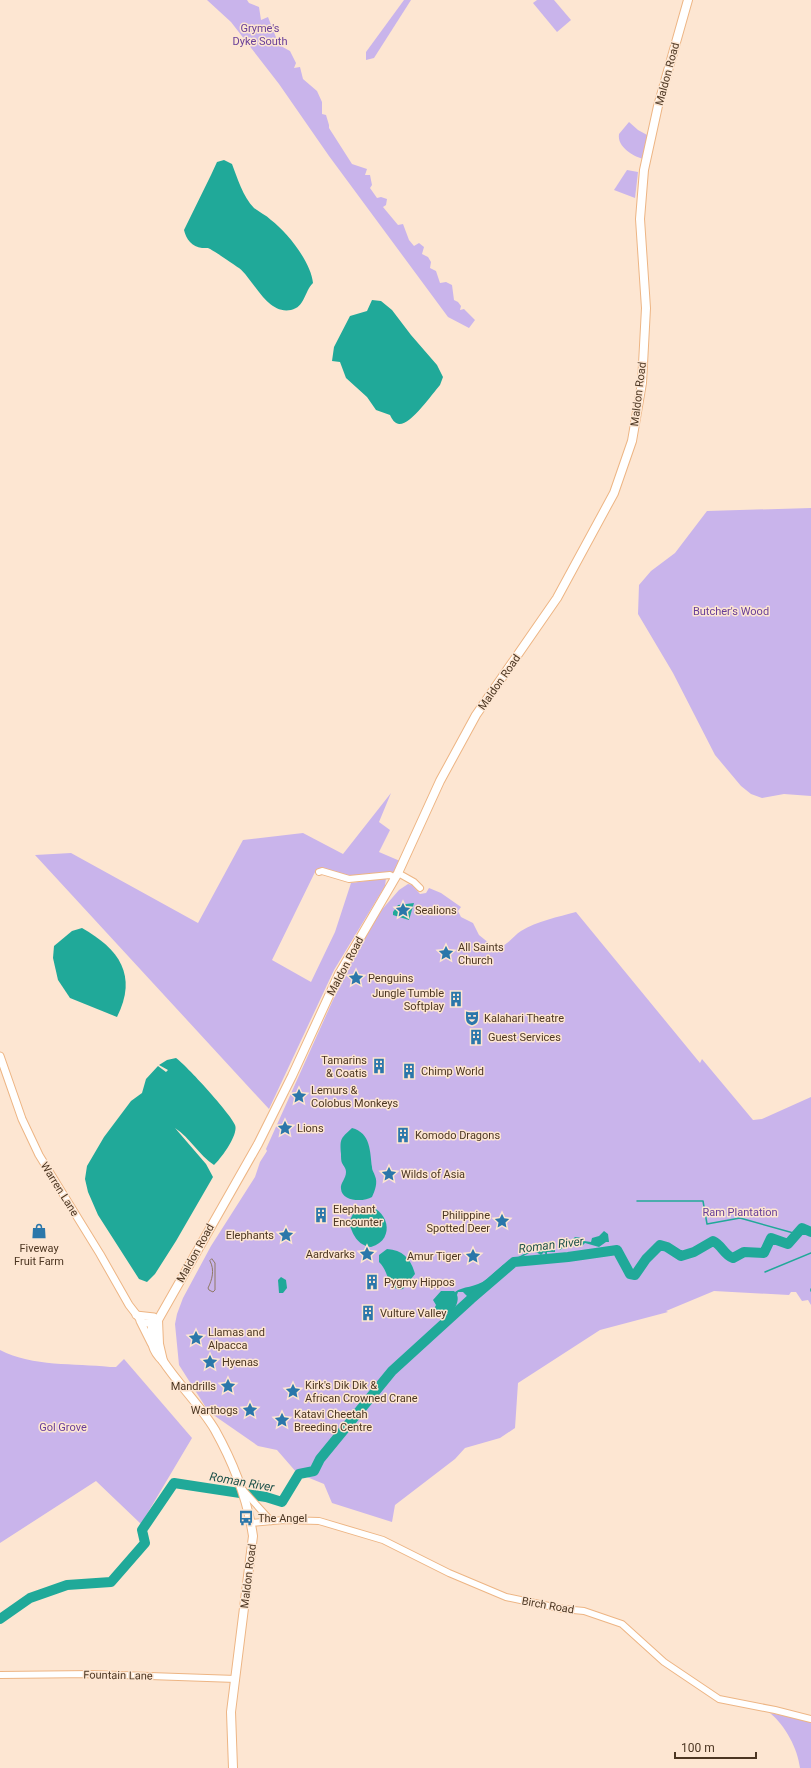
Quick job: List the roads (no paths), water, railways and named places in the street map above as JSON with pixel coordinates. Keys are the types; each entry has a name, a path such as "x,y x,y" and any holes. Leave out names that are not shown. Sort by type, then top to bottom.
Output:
{"main road":[{"name":"Maldon Road","path":"233,1768 231,1712 253,1536 251,1523 243,1490 214,1429 156,1354 151,1343 152,1326 158,1320 261,1137 292,1076 339,974 397,875 440,781 476,715 557,598 614,493 632,441 642,383 646,308 640,219 644,170 658,106 688,0"},
{"path":"158,1320 162,1360"}],"street":[{"path":"319,872 322,871 349,879 397,875 414,882 420,888"},
{"name":"Warren Lane","path":"0,1056 22,1119 39,1155 100,1254 151,1343"},
{"path":"138,1318 154,1317 158,1320"},
{"path":"243,1490 271,1521"},
{"name":"Birch Road","path":"251,1523 271,1521 319,1521 351,1529 383,1540 449,1573 506,1597 563,1609 584,1611 622,1624 664,1662 719,1699 811,1719"},
{"name":"Fountain Lane","path":"0,1675 92,1674 236,1679"}],"water":[{"path":"224,160 232,164 241,187 250,203 254,208 269,218 284,232 297,248 308,266 313,283 302,303 296,308 291,310 282,310 275,307 268,302 245,273 239,268 208,248 195,246 186,236 184,230 217,162"},
{"path":"372,300 381,301 392,310 437,365 443,377 440,385 421,408 404,423 399,424 393,421 390,415 376,410 367,397 346,378 340,362 332,361 334,347 350,316 367,311"},
{"name":"Sealions","path":"414,903 409,920 393,915 393,912 398,905"},
{"path":"82,928 106,945 115,954 121,965 125,976 126,988 123,1002 117,1017 70,998 58,980 53,958 54,946 72,931"},
{"path":"176,1058 208,1090 232,1119 236,1129 229,1146 214,1165 175,1128 206,1164 213,1177 176,1241 155,1274 147,1282 139,1279 98,1215 88,1192 85,1179 87,1166 104,1137 131,1101 142,1093 146,1079 158,1066 166,1072 168,1070 159,1065 167,1060"},
{"path":"352,1128 358,1130 366,1139 370,1149 372,1170 376,1178 376,1186 372,1197 364,1200 349,1199 342,1193 341,1189 346,1172 341,1161 341,1142 343,1137"},
{"path":"362,1206 371,1207 378,1210 386,1223 387,1230 384,1237 379,1243 371,1247 362,1244 356,1239 349,1222 354,1212"},
{"path":"604,1231 608,1234 609,1242 606,1242 599,1247 585,1243 578,1247 571,1242 560,1250 558,1247 570,1242 575,1237 591,1242 592,1238 599,1236"},
{"path":"551,1241 555,1244 555,1252 547,1252 547,1256 544,1252 541,1255 536,1252 535,1249 537,1247"},
{"path":"387,1249 398,1251 406,1256 415,1274 403,1289 398,1289 391,1284 383,1266 379,1262 379,1255"},
{"path":"281,1277 286,1280 287,1288 283,1293 279,1293 278,1280"},
{"path":"487,1279 472,1296 468,1297 463,1292 458,1292 457,1305 450,1312 443,1313 437,1309 434,1309 436,1305 433,1300 441,1291 455,1292 483,1282"}],"waterway":[{"path":"637,1201 703,1201 707,1224 740,1218 797,1234"},
{"name":"Roman River","path":"0,1619 30,1598 67,1585 111,1582 145,1543 142,1530 174,1483 266,1497 282,1502 299,1474 314,1471 320,1459 392,1371 514,1262 568,1257 617,1250 630,1274 635,1275 646,1259 660,1245 667,1247 681,1256 694,1252 713,1241 719,1245 727,1255 733,1258 744,1252 764,1253 771,1238 788,1244 802,1228 811,1232"},
{"name":"Roman River","path":"486,1281 503,1266 535,1249"},
{"path":"765,1272 811,1253"}],"tram line":[{"path":"212,1259 215,1263 215,1290 213,1292 208,1288 212,1275 212,1264 210,1261 212,1259"}],"place":[{"name":"Sealions","path":"403,910"},
{"name":"All Saints Church","path":"446,953"},
{"name":"Penguins","path":"356,978"},
{"name":"Jungle Tumble Softplay","path":"456,999"},
{"name":"Kalahari Theatre","path":"472,1018"},
{"name":"Guest Services","path":"476,1037"},
{"name":"Tamarins & Coatis","path":"379,1066"},
{"name":"Chimp World","path":"409,1071"},
{"name":"Lemurs & Colobus Monkeys","path":"299,1096"},
{"name":"Lions","path":"285,1128"},
{"name":"Komodo Dragons","path":"403,1135"},
{"name":"Wilds of Asia","path":"389,1174"},
{"name":"Elephant Encounter","path":"321,1215"},
{"name":"Philippine Spotted Deer","path":"502,1221"},
{"name":"Fiveway Fruit Farm","path":"39,1231"},
{"name":"Elephants","path":"286,1235"},
{"name":"Aardvarks","path":"367,1254"},
{"name":"Amur Tiger","path":"473,1256"},
{"name":"Pygmy Hippos","path":"372,1282"},
{"name":"Vulture Valley","path":"368,1313"},
{"name":"Llamas and Alpacca","path":"196,1338"},
{"name":"Hyenas","path":"210,1362"},
{"name":"Mandrills","path":"228,1386"},
{"name":"Kirk's Dik Dik & African Crowned Crane","path":"293,1391"},
{"name":"Warthogs","path":"250,1410"},
{"name":"Katavi Cheetah Breeding Centre","path":"282,1420"},
{"name":"The Angel","path":"246,1518"}],"park label":[{"name":"Gryme's Dyke South","path":"260,34"},
{"name":"Butcher's Wood","path":"731,611"},
{"name":"Ram Plantation","path":"740,1212"},
{"name":"Gol Grove","path":"63,1427"}]}
